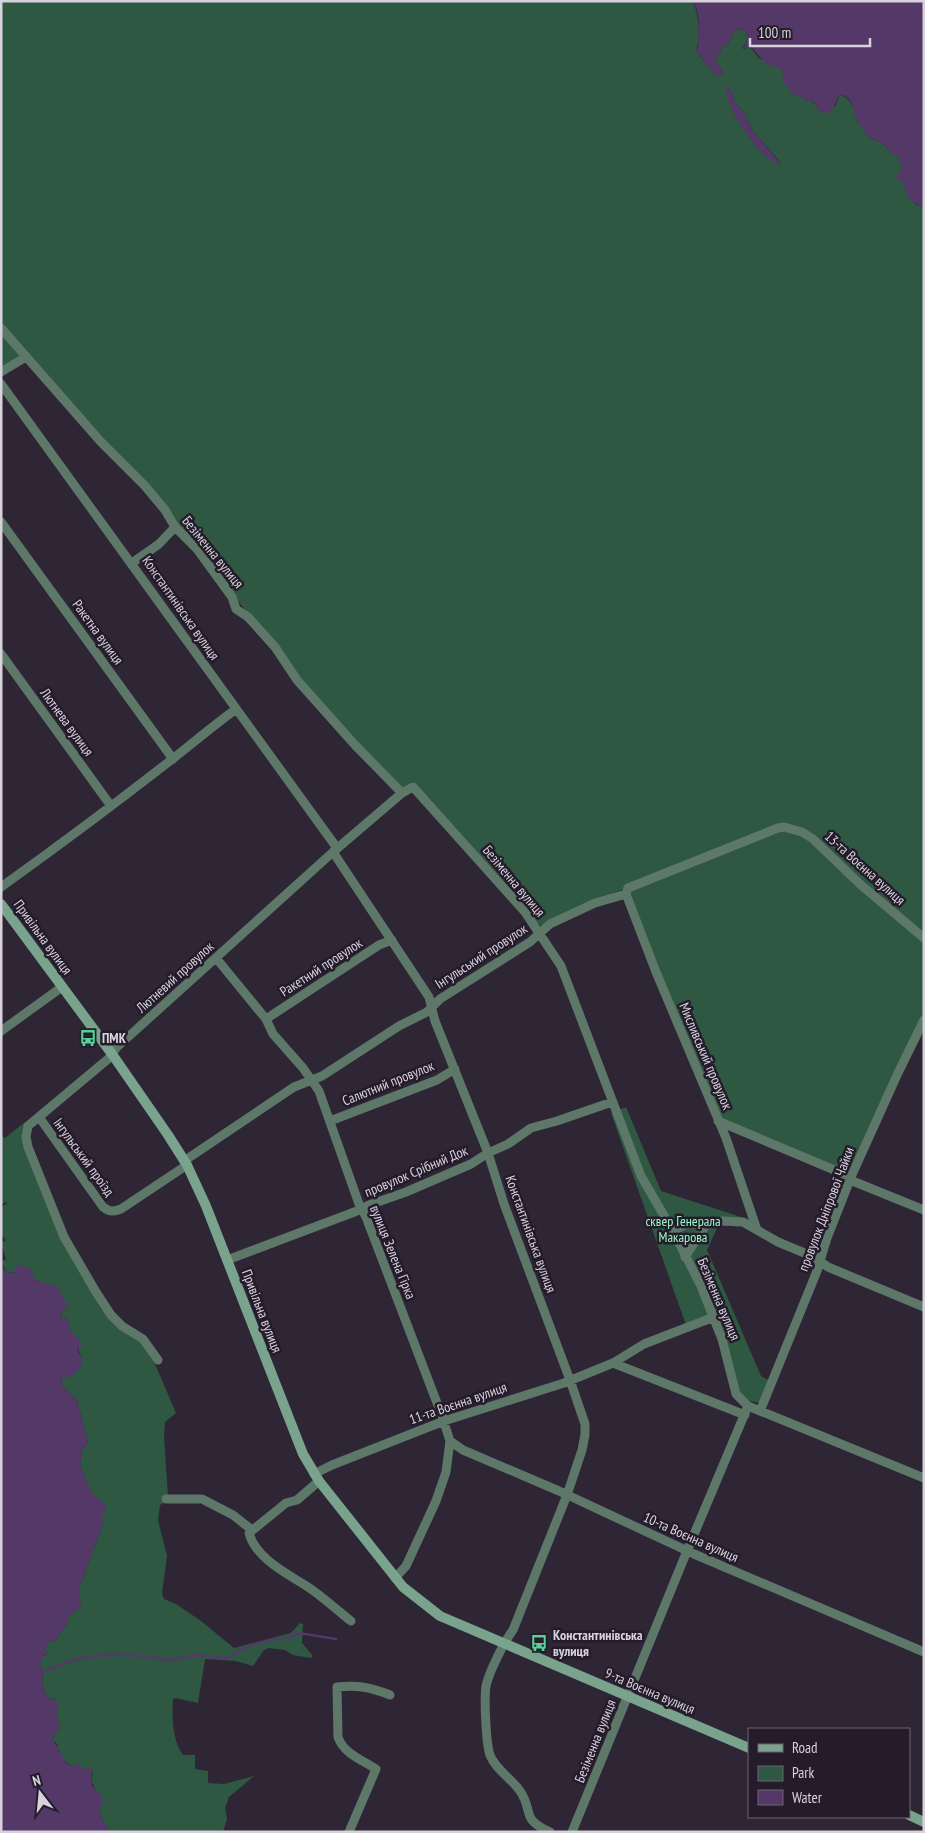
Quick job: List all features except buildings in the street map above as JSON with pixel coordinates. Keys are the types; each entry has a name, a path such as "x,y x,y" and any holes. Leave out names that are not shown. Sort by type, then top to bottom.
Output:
{"street":[{"name":"Безіменна вулиця","path":"1,328 101,442 145,486 165,510 175,528 196,549 232,596 236,609 248,617 275,647 297,680 355,745 402,793"},
{"path":"1,372 26,357"},
{"name":"Константинівська вулиця","path":"1,384 132,563 335,850 429,997 435,1021 488,1153 504,1204 581,1410 585,1435 567,1495 513,1630 504,1643 486,1686 487,1738 491,1757 519,1789 524,1797 532,1821 540,1828 550,1832"},
{"name":"Ракетна вулиця","path":"1,522 173,759"},
{"path":"132,563 159,544 175,528"},
{"name":"Лютнева вулиця","path":"1,654 111,806"},
{"path":"1,887 111,806 235,710"},
{"name":"Безіменна вулиця","path":"413,787 525,912 561,966 641,1176 673,1232 714,1317 728,1357 736,1394 747,1410 572,1832"},
{"name":"Лютневий провулок","path":"158,1360 143,1339 122,1326 111,1315 64,1237 28,1147 26,1137 28,1126 112,1054 117,1047 335,850 402,793 413,787"},
{"name":"Інгульський провулок","path":"108,1211 113,1212 121,1209 294,1087 322,1076 399,1026 427,1012 440,999 530,942 550,924 595,903 626,894 628,888 784,827"},
{"name":"13-та Воєнна вулиця","path":"784,827 802,832 813,840 861,885 924,938"},
{"name":"Мисливський провулок","path":"626,894 656,972 726,1138 757,1230"},
{"name":"Привільна вулиця","path":"1,904 112,1054 186,1163 206,1206 303,1454 316,1478 395,1578 420,1602 440,1616 458,1624"},
{"name":"Ракетний провулок","path":"266,1019 379,945 392,940"},
{"name":"вулиця Зелена Гірка","path":"216,958 266,1019 273,1034 292,1054 319,1091 450,1441 446,1472 436,1501 406,1566 395,1578"},
{"name":"Привільна вулиця","path":"1,1031 62,987"},
{"name":"провулок Дніпрової Чайки","path":"760,1410 851,1179 924,1020"},
{"name":"Салютний провулок","path":"330,1121 437,1080 455,1069"},
{"name":"провулок Срібний Док","path":"227,1260 406,1192 471,1164 488,1153 508,1144 531,1128 612,1102"},
{"name":"Інгульський проїзд","path":"39,1117 103,1207 108,1211"},
{"path":"718,1122 924,1210"},
{"path":"673,1232 686,1224 706,1225 723,1221 743,1222 778,1242 814,1257 828,1267 924,1307"},
{"path":"685,1257 706,1225"},
{"name":"11-та Воєнна вулиця","path":"252,1530 286,1503 297,1500 316,1478 332,1465 444,1421 570,1380 613,1363 644,1344 714,1317"},
{"path":"613,1363 747,1410 760,1410 924,1478"},
{"name":"10-та Воєнна вулиця","path":"450,1441 463,1450 567,1495 687,1551 924,1652"},
{"path":"166,1499 202,1499 233,1515 252,1530 249,1533 251,1540 272,1563 290,1577 309,1588 351,1621"},
{"name":"9-та Воєнна вулиця","path":"458,1624 748,1748"},
{"path":"349,1832 376,1769 344,1749 340,1744 338,1737 337,1687 354,1685 371,1688 390,1695"},
{"path":"910,1815 924,1822"}],"green space":[{"path":"1,1 692,1 699,26 696,50 714,73 724,74 715,59 721,51 722,44 728,45 734,31 739,29 745,31 748,38 743,48 744,50 749,46 759,58 781,69 799,95 807,102 810,100 821,112 835,106 840,95 847,98 858,119 857,122 863,127 868,137 884,145 892,154 898,155 902,167 899,175 915,204 924,207 924,1014 850,1172 727,1123 717,1114 625,889 598,898 542,926 536,923 412,782 406,787 398,787 298,679 277,646 229,591 132,470 1,325","holes":["726,86 733,94 734,101 745,114 752,130 781,163 750,139"]},
{"path":"1,331 21,356 1,370"},
{"name":"сквер Генерала Макарова","path":"626,1107 661,1191 744,1218 737,1227 728,1224 718,1226 707,1250 761,1376 770,1381 761,1402 748,1400 738,1390 717,1314 686,1325 611,1113"},
{"path":"25,1122 30,1128 28,1137 62,1225 97,1290 122,1324 144,1338 176,1413 165,1422 164,1437 168,1497 166,1502 160,1505 158,1520 167,1556 162,1593 164,1599 176,1604 201,1621 234,1648 291,1633 300,1623 303,1624 302,1643 313,1656 311,1658 293,1655 285,1650 269,1648 264,1650 253,1666 236,1661 205,1659 198,1703 173,1699 173,1728 179,1749 183,1755 195,1755 195,1769 208,1771 208,1783 224,1784 254,1776 229,1797 225,1808 227,1819 223,1832 110,1832 101,1818 100,1798 93,1786 91,1776 93,1771 84,1770 76,1766 73,1767 62,1757 57,1744 53,1741 57,1716 55,1703 53,1704 52,1702 55,1698 48,1699 42,1684 43,1674 40,1668 42,1657 47,1653 45,1649 48,1642 57,1640 61,1630 67,1626 67,1618 82,1605 79,1599 79,1589 103,1524 80,1464 82,1450 88,1442 77,1401 62,1385 61,1378 82,1358 70,1330 67,1317 62,1317 61,1311 68,1307 41,1282 16,1272 7,1273 1,1262 6,1259 1,1243 6,1240 1,1235 1,1207 7,1202 1,1204 1,1135 5,1138"}],"water":[{"path":"692,1 924,1 924,207 909,198 905,192 903,182 896,178 902,167 898,156 892,154 881,143 868,137 857,122 858,119 853,113 852,104 846,97 840,95 830,113 821,112 811,100 807,102 799,95 795,97 781,78 785,75 781,69 767,65 749,46 743,50 748,38 745,31 739,29 734,31 728,45 722,45 721,51 715,59 724,74 719,77 712,72 696,50 698,47 699,30 697,12"},
{"path":"726,86 733,94 734,101 745,114 752,130 781,164 764,154 745,132 730,106 726,95"},
{"path":"17,1264 31,1269 35,1280 58,1287 68,1307 61,1311 62,1317 67,1317 70,1330 83,1344 77,1349 82,1358 82,1367 70,1377 61,1378 62,1385 77,1401 88,1442 82,1450 80,1464 91,1492 106,1505 104,1514 101,1517 103,1524 79,1589 79,1599 82,1605 68,1618 68,1626 61,1630 57,1640 48,1642 45,1649 50,1656 44,1654 40,1668 43,1674 42,1684 48,1699 54,1697 53,1704 56,1701 60,1706 56,1709 60,1730 53,1737 53,1741 58,1747 58,1751 64,1757 65,1762 73,1767 78,1763 84,1770 93,1769 91,1776 92,1786 105,1801 99,1808 101,1818 110,1832 1,1832 1,1265 7,1273 16,1272"}],"waterway":[{"path":"40,1673 76,1659 95,1656 117,1654 173,1660 196,1655 223,1658 231,1657 252,1645 274,1639 288,1638 299,1633 336,1639"}],"place":[{"name":"ПМК","path":"88,1038"},
{"name":"Константинівська вулиця","path":"539,1643"}]}
